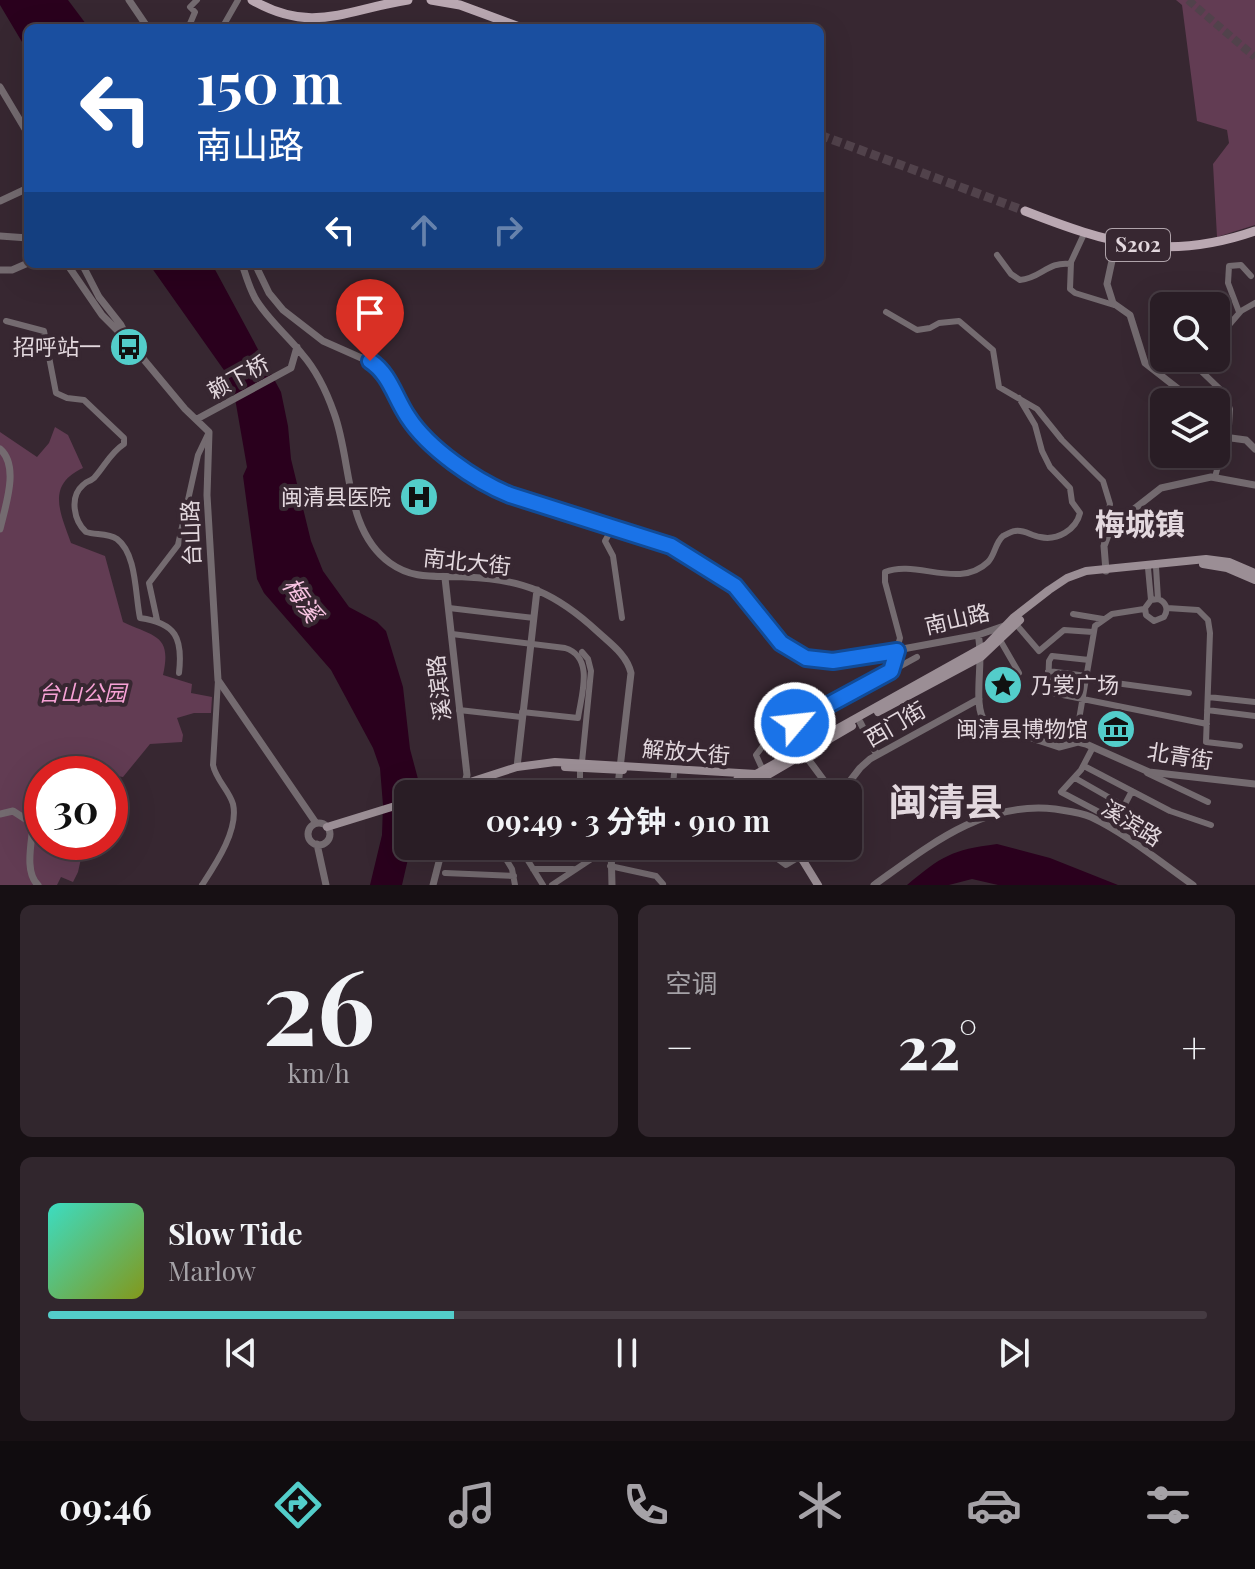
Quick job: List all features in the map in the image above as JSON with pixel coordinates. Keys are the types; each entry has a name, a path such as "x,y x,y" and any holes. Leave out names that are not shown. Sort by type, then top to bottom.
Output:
{"main road":[{"path":"252,0 286,14 317,18 340,17 408,0"},
{"path":"431,0 466,7 511,24"},
{"name":"S202","path":"1025,211 1084,234 1116,242 1161,247 1192,246 1255,231"},
{"name":"解放大街","path":"486,780 517,767 546,762 753,778 981,653 1004,626 1067,578 1106,570 1213,559 1255,573"},
{"name":"解放大街","path":"621,767 674,774 753,778 805,755 981,653 1069,583 1089,575 1106,570 1214,565 1255,580"},
{"name":"解放大街","path":"496,780 535,769 581,764"},
{"path":"328,829 394,808"},
{"path":"803,860 818,885"}],"street":[{"path":"129,0 145,24"},
{"path":"190,24 195,12 190,7 197,0"},
{"path":"224,24 238,0"},
{"path":"0,87 24,127"},
{"path":"0,201 24,190"},
{"path":"1084,234 1071,264 1070,286 1073,292 1114,305 1130,315 1145,363 1177,388"},
{"path":"0,236 24,238"},
{"path":"1114,305 1107,284 1116,242"},
{"path":"997,255 1011,274 1020,280 1036,276 1055,263 1071,264"},
{"path":"1239,312 1227,278 1229,266 1234,263 1241,265 1251,276"},
{"path":"0,270 12,270 24,265"},
{"path":"70,268 102,315 130,343 181,405 209,432 198,455 178,545 149,583 157,620"},
{"path":"84,268 99,297 121,325 130,343"},
{"name":"南北大街","path":"244,268 258,302 311,365 335,415 358,516 370,543 387,561 403,571 430,578 489,579 537,590 556,598 571,608 628,663 631,673 619,780"},
{"name":"南山路","path":"257,268 279,306 318,338 375,364 421,435 466,470 502,491 668,544 732,583 781,643 806,658 833,661 897,651 978,635 1004,626"},
{"path":"1230,323 1239,312 1255,303"},
{"path":"886,312 917,330 939,323 963,323 993,350 999,387 1037,409 1062,440 1103,481 1110,504 1104,546 1106,570"},
{"path":"6,321 44,331 56,393 84,400 124,438 124,444 110,454 95,477 79,489 76,515 83,530 115,538 126,550 133,567 140,618 157,620 177,637 181,659 179,673"},
{"path":"288,369 297,347"},
{"path":"288,369 311,365"},
{"name":"赖下桥","path":"197,419 288,369"},
{"path":"1202,372 1219,388"},
{"path":"891,671 900,638 885,572 901,567 938,574 970,572 990,560 1003,536 1018,530 1041,538 1052,537 1068,531 1079,518 1070,488 1050,467 1035,425 1019,398"},
{"name":"台山路","path":"209,432 207,495 218,680"},
{"path":"1230,439 1246,440 1255,449"},
{"path":"0,449 7,456 10,468 0,529"},
{"path":"1215,477 1218,468"},
{"path":"1104,546 1114,523 1157,490 1169,485 1215,477 1255,485"},
{"path":"613,527 605,541 613,556 622,618"},
{"path":"1075,743 1093,632 1103,619 1112,614 1144,609 1154,599 1152,568"},
{"name":"溪滨路","path":"445,578 466,780"},
{"path":"517,767 537,590"},
{"path":"1154,599 1164,603 1167,608"},
{"path":"449,608 534,618"},
{"path":"1144,609 1148,618 1154,621 1164,617 1167,608"},
{"path":"1167,608 1198,610 1208,620 1206,742 1240,746"},
{"path":"1073,614 1103,619"},
{"path":"1015,623 1039,651 1064,630 1093,632"},
{"path":"452,634 573,651 582,663 584,676 578,718 459,710"},
{"path":"978,635 981,653 979,699"},
{"path":"1000,640 1019,673"},
{"path":"580,780 591,671 588,659 582,652"},
{"path":"761,766 756,755 769,738 917,657"},
{"path":"1089,660 1050,658 1047,687 1050,691 1084,699 1207,724"},
{"path":"1048,671 1189,693"},
{"path":"218,680 316,823 328,829 327,840 317,844 308,835 309,828 316,823"},
{"path":"202,885 222,853 233,815 232,802 218,780 213,765 218,680"},
{"path":"1208,697 1255,702"},
{"name":"北青街","path":"979,699 980,716 990,725 1059,747 1075,743 1093,747 1137,768 1156,773 1255,784"},
{"name":"西门街","path":"849,780 877,755 979,699"},
{"path":"1207,710 1255,716"},
{"path":"860,722 877,755"},
{"path":"1093,747 1084,766 1061,792 1116,821 1132,791"},
{"path":"805,755 826,780"},
{"path":"1084,766 1174,813 1211,825"},
{"path":"1137,768 1208,802"},
{"path":"673,780 674,774"},
{"path":"1075,778 1124,806"},
{"name":"溪滨路","path":"874,885 958,827 989,815 1024,807 1063,810 1091,818 1193,885"},
{"path":"0,814 13,811 33,824 31,868 32,878 38,885"},
{"path":"317,844 326,885"},
{"path":"433,885 439,860"},
{"path":"507,860 515,885"},
{"path":"528,860 543,885"},
{"path":"552,885 590,860"},
{"path":"610,860 612,885"},
{"path":"610,866 656,876 663,884"},
{"path":"533,869 577,869"},
{"path":"445,873 514,876"}],"green space":[{"path":"1176,0 1255,0 1255,225 1217,237 1213,164 1229,143 1227,130 1197,121 1182,5"},
{"name":"台山公园","path":"55,427 68,435 83,468 71,475 60,491 60,510 71,543 105,556 123,622 158,639 165,652 163,675 192,684 191,693 212,697 211,713 194,713 177,718 183,735 182,742 150,744 128,771 128,756 24,756 24,860 81,860 73,882 61,877 57,885 0,885 0,432 37,457 49,443"}],"water":[{"path":"0,0 68,0 86,24 24,24 24,45"},
{"name":"梅溪","path":"152,268 214,268 281,392 291,459 311,541 323,571 349,607 377,622 386,631 403,687 410,749 418,780 394,780 394,860 408,860 402,885 370,885 382,835 383,805 380,768 373,748 331,670 264,593 257,579 243,476 247,467 233,387"},
{"path":"997,844 1050,858 1118,885 998,885 972,879 949,885 907,885 948,856"}],"tunnel":[{"path":"1188,0 1255,57"},
{"path":"824,136 1025,211"}],"place":[{"name":"招呼站一","path":"129,347"},
{"name":"闽清县医院","path":"419,497"},
{"name":"乃裳广场","path":"1003,685"},
{"name":"闽清县博物馆","path":"1116,729"}],"district":[{"name":"梅城镇","path":"1140,525"},
{"name":"闽清县","path":"946,803"}],"route":[{"path":"370,361 384,374 421,435 479,480 510,495 671,546 735,586 781,643 806,658 833,661 897,651 891,671 795,723"}]}
